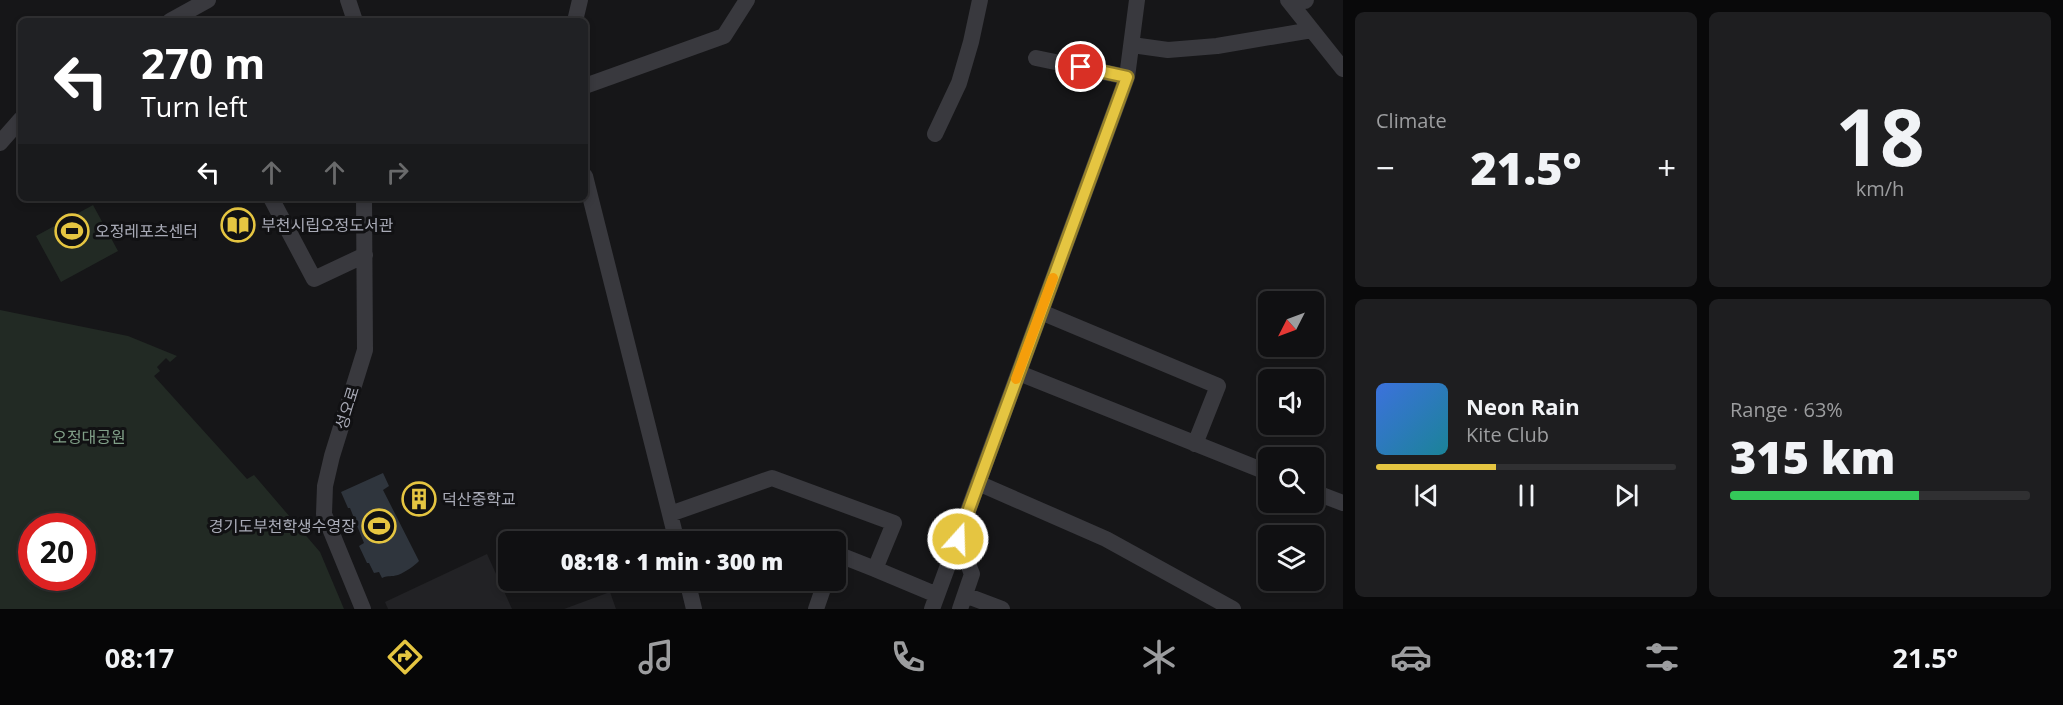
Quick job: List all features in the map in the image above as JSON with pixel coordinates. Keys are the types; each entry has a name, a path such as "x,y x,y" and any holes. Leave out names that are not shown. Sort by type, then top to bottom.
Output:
{"street":[{"path":"178,18 208,0"},
{"path":"348,0 354,18"},
{"path":"576,18 580,0"},
{"path":"588,85 724,36 747,0"},
{"path":"935,134 959,83 980,0"},
{"path":"846,558 874,569 934,602 1127,77 1137,0"},
{"path":"1300,0 1312,30 1343,69"},
{"path":"1132,45 1178,50 1217,46 1312,30"},
{"path":"1036,58 1127,77"},
{"path":"0,143 18,122"},
{"path":"588,188 674,531"},
{"path":"273,201 314,279 365,255"},
{"name":"성오로","path":"363,609 324,514 325,486 332,456 365,350 364,201"},
{"path":"1041,312 1218,386 1195,444"},
{"path":"1019,372 1258,469"},
{"path":"670,514 772,478 894,523 874,569"},
{"path":"978,483 1107,539 1233,609"},
{"path":"1324,496 1343,503"},
{"path":"958,539 972,574 963,602 1002,609"},
{"path":"690,591 694,609"},
{"path":"816,609 822,591"}],"shaded area":[{"name":"경기도부천학생수영장","path":"383,473 389,486 383,490 419,561 401,574 382,578 379,572 374,573 367,563 359,546 364,543 341,492"},
{"path":"487,554 498,578 498,591 504,591 512,609 388,609 385,602"},
{"path":"610,592 616,609 564,609"}],"green space":[{"path":"93,205 118,251 61,282 36,236"},
{"name":"오정대공원","path":"0,310 128,336 177,356 170,362 166,358 157,367 160,371 154,376 247,479 254,475 320,552 344,609 0,609"}],"slow traffic":[{"path":"1016,379 1053,278"}],"place":[{"name":"부천시립오정도서관","path":"238,225"},
{"name":"오정레포츠센터","path":"72,231"},
{"name":"덕산중학교","path":"419,499"},
{"name":"경기도부천학생수영장","path":"379,526"}],"route":[{"path":"958,539 1127,77 1081,67"}]}
